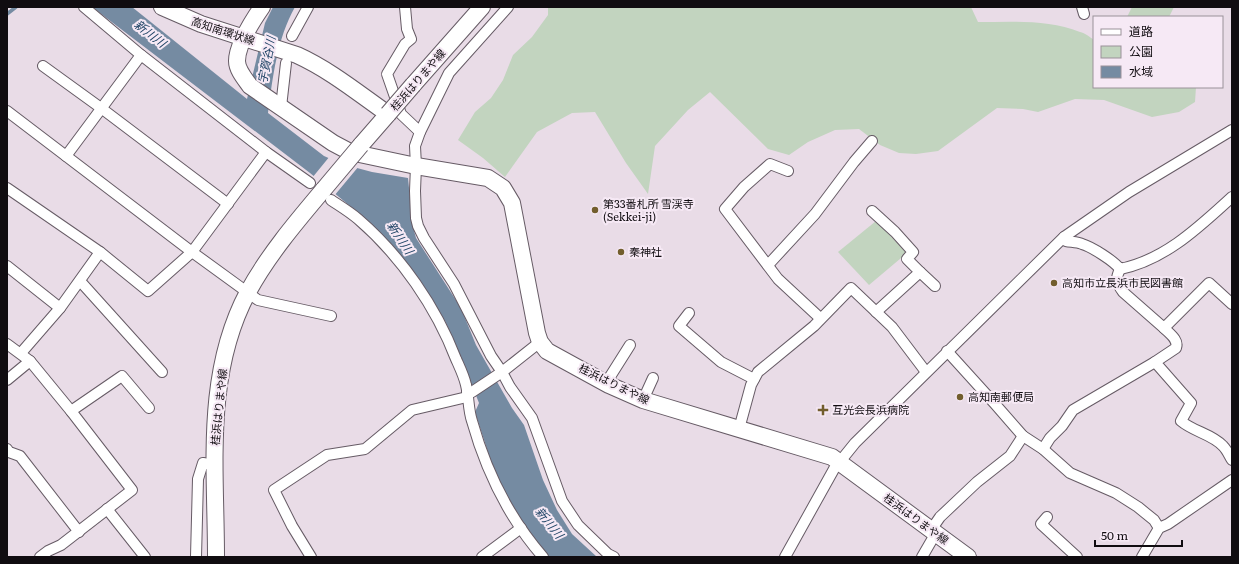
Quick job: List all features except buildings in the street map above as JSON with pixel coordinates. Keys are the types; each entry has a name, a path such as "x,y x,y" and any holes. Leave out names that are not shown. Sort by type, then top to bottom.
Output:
{"main road":[{"name":"高知南環状線","path":"162,7 201,24 251,40 286,57 309,61 336,76 388,114"},
{"path":"262,7 252,21 251,40 238,50 237,62 243,76 250,86 333,144 350,152 416,166 488,178 503,188 508,194 512,202 540,342"},
{"name":"桂浜はりまや線","path":"216,557 214,465 218,386 231,332 248,293 286,236 321,190 482,7"},
{"name":"桂浜はりまや線","path":"540,342 547,351 606,383 643,400 828,454 968,557"}],"street":[{"path":"84,7 141,55 266,152 321,190 357,218 383,242 426,299 447,335 469,394 471,419 480,448 500,496 520,528 543,557"},
{"path":"292,36 308,7"},
{"path":"405,7 407,29 411,39 404,44 388,74 402,114 420,132"},
{"path":"508,7 449,73 420,132 415,146 416,209 418,226 424,238 454,284 480,337 500,373 532,418 562,501 578,525 608,554 614,557"},
{"path":"66,156 141,55"},
{"path":"277,104 286,57"},
{"path":"43,66 228,204"},
{"path":"7,111 192,252 258,300 331,316"},
{"path":"785,557 834,469 855,443 1064,237 1129,192 1232,130"},
{"path":"768,265 815,214 854,162 872,141"},
{"path":"7,188 100,252 148,291 192,252 266,152"},
{"path":"788,171 770,164 744,187 725,209 787,288 820,318"},
{"path":"1120,269 1128,268 1166,252 1204,222 1232,197"},
{"path":"872,211 895,232 913,252 907,259 935,286"},
{"path":"1064,237 1066,241 1082,243 1115,263 1120,269"},
{"path":"21,353 60,308 100,252"},
{"path":"7,266 60,308"},
{"path":"1043,449 1050,438 1062,426 1074,410 1176,348 1176,341 1164,328 1123,292 1116,278 1120,269"},
{"path":"876,312 920,272"},
{"path":"80,281 162,372"},
{"path":"1164,328 1209,284 1232,304"},
{"path":"739,429 751,385 758,372 814,326 820,318 851,288 892,327 926,372"},
{"path":"690,314 679,326 721,362 754,379"},
{"path":"311,557 292,526 274,490 327,456 365,449 412,410 469,394 500,373 540,342"},
{"path":"7,344 30,361 132,490 79,532 61,545 48,551 40,557"},
{"path":"606,383 630,346"},
{"path":"947,351 1023,436 1043,449 1070,474 1116,493 1138,507 1154,520 1159,528"},
{"path":"7,380 30,361"},
{"path":"1155,362 1191,403 1181,421 1187,426 1216,440 1223,446 1232,460"},
{"path":"71,411 122,376 148,408"},
{"path":"643,400 653,378"},
{"path":"922,557 933,538 931,530 940,517 977,482 1010,456 1023,436"},
{"path":"7,449 9,452 20,456 79,532"},
{"path":"196,557 198,479 203,464 214,465"},
{"path":"1142,557 1159,528 1168,524 1232,480"},
{"path":"107,509 145,557"},
{"path":"1047,517 1040,524 1078,557"},
{"path":"482,557 520,528"}],"green space":[{"path":"548,7 971,7 978,22 1042,23 1068,28 1087,35 1093,39 1093,88 1196,88 1195,102 1179,112 1152,117 1104,100 1075,99 1038,112 1023,109 997,108 938,151 916,154 899,153 880,145 859,129 835,130 808,142 789,155 768,149 710,92 688,110 655,146 648,194 626,163 595,112 572,113 537,132 505,177 483,158 458,140 475,112 491,98 503,80 513,55 532,37 548,15"},
{"path":"1132,7 1174,7 1170,16 1128,16"},
{"path":"876,221 907,253 869,285 838,252"}],"water":[{"path":"92,7 132,7 247,99 265,23 273,7 295,7 280,45 274,72 268,113 324,156 342,164 372,172 408,178 413,227 416,238 461,308 476,345 512,408 524,425 543,480 557,510 572,534 597,557 548,557 519,522 496,477 475,412 479,403 445,321 405,263 362,216 310,173"}],"pier":[{"path":"330,156 342,162 359,166 334,196 312,178"}],"waterway":[{"path":"7,14 16,7"}],"place":[{"name":"第33番札所 雪渓寺 (Sekkei-ji)","path":"595,210"},
{"name":"秦神社","path":"621,252"},
{"name":"高知市立長浜市民図書館","path":"1054,283"},
{"name":"高知南郵便局","path":"960,397"},
{"name":"互光会長浜病院","path":"823,410"}],"water label":[{"name":"新川川","path":"150,34"},
{"name":"宇賀谷川","path":"267,60"},
{"name":"新川川","path":"400,238"},
{"name":"新川川","path":"549,523"}]}
